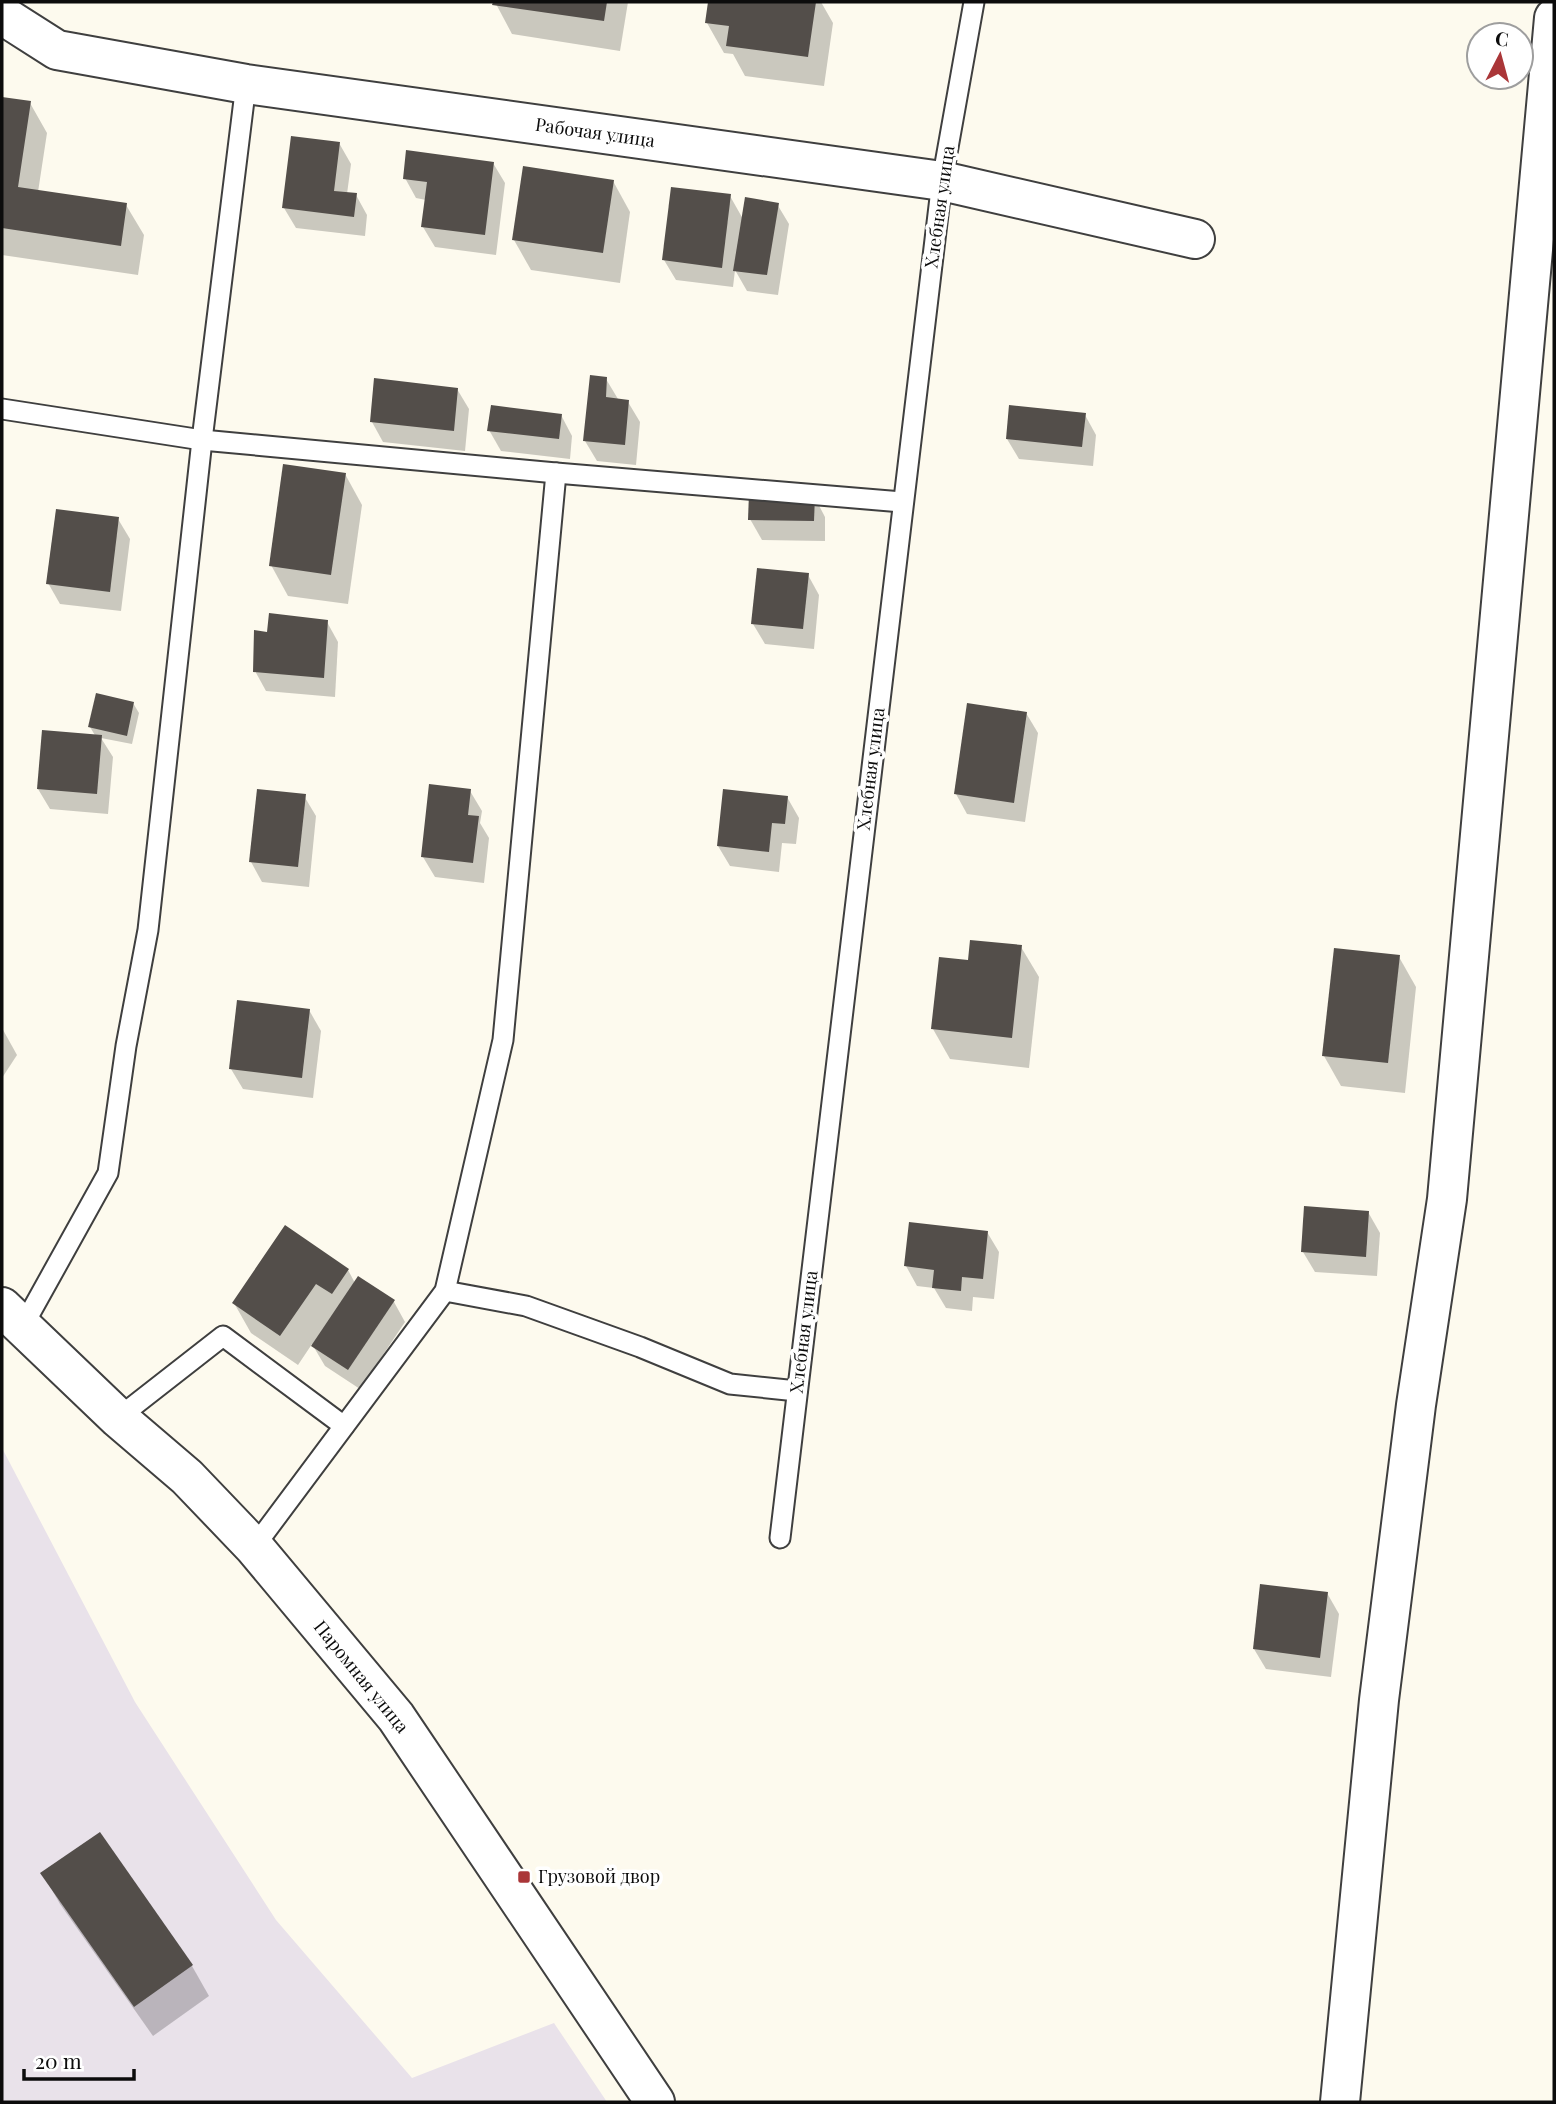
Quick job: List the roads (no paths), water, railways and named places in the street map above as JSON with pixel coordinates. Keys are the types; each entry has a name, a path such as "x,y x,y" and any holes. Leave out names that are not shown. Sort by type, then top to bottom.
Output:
{"street":[{"name":"Рабочая улица","path":"2,15 57,50 246,84 942,181 1195,239"},
{"path":"1340,2102 1381,1686 1416,1405 1447,1199 1554,18"},
{"name":"Паромная улица","path":"13,1316 118,1418 187,1477 254,1547 396,1717 655,2102"}],"lane":[{"name":"Хлебная улица","path":"780,1538 942,181 974,2"},
{"path":"13,1316 108,1173 126,1046 148,930 202,440 246,84"},
{"path":"2,409 202,440 902,502"},
{"path":"254,1547 445,1291 503,1040 556,473"},
{"path":"445,1291 526,1306 640,1347 730,1384 797,1391"},
{"path":"118,1418 223,1336 344,1426"}],"place":[{"name":"Грузовой двор","path":"524,1877"}]}
